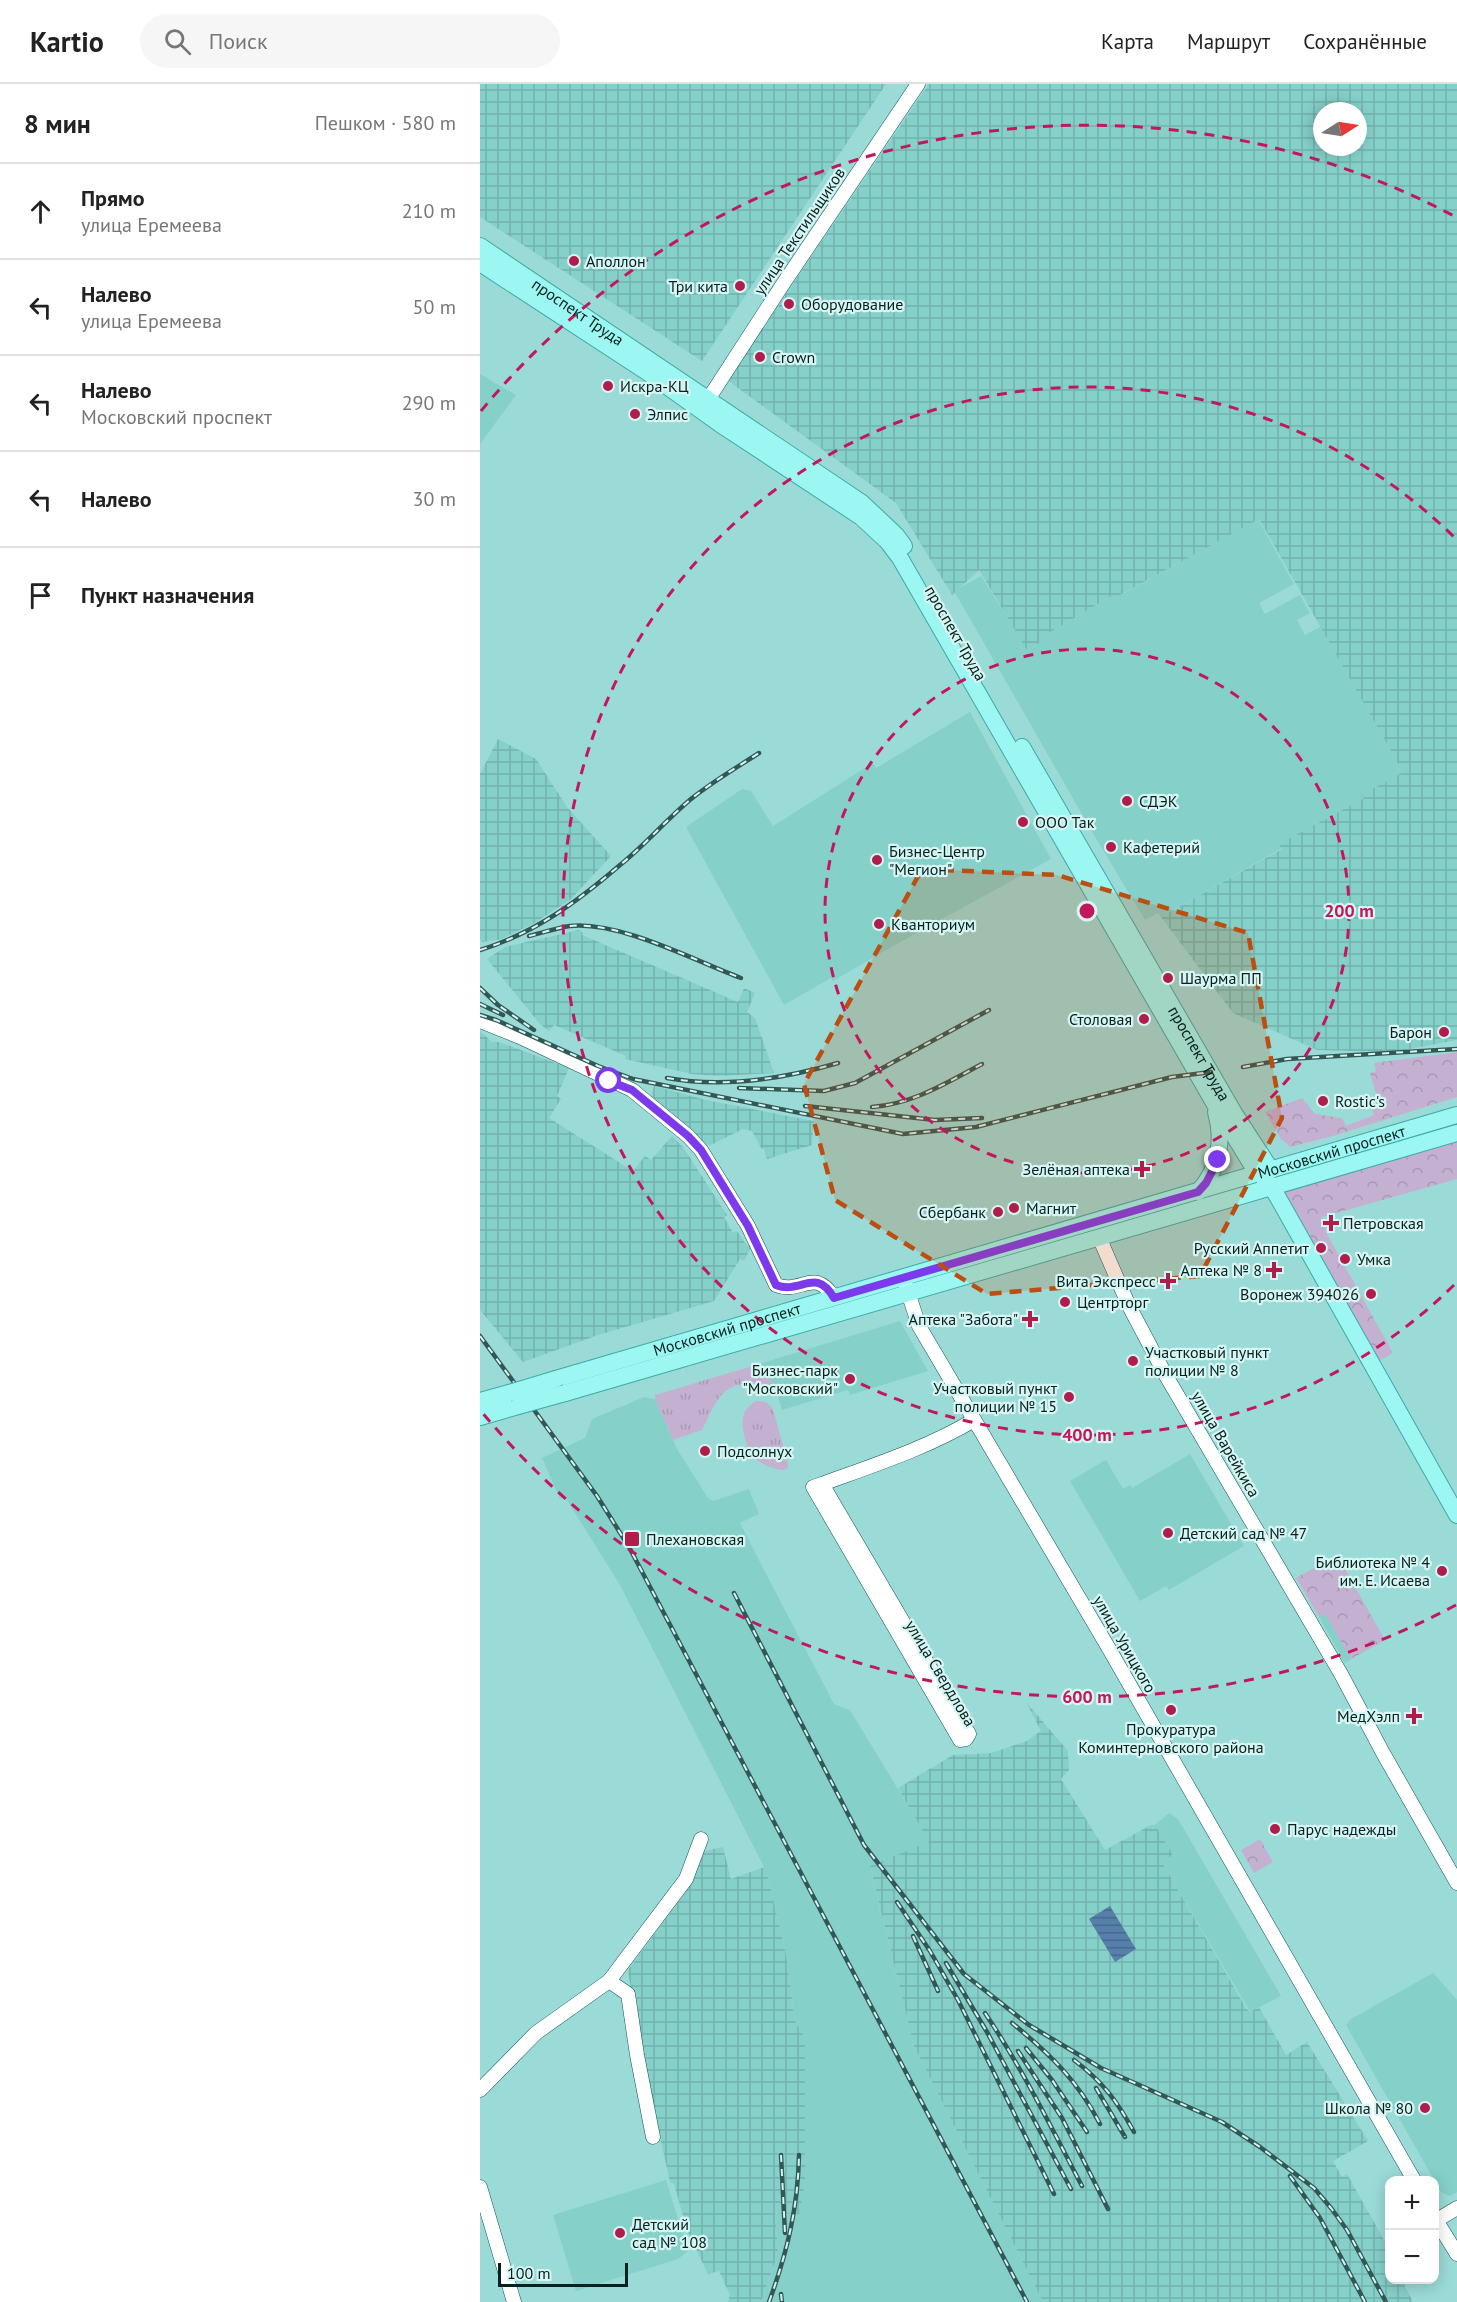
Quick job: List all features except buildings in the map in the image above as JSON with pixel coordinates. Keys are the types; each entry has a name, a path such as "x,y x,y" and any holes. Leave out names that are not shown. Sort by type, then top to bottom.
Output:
{"main road":[{"name":"проспект Труда","path":"480,246 705,404"},
{"name":"проспект Труда","path":"480,263 647,372 768,440 862,502 896,535 910,554 959,650 1213,1101 1252,1165 1265,1172"},
{"name":"проспект Труда","path":"959,650 1237,1117 1265,1172"},
{"path":"1198,1192 1206,1183 1218,1160 1219,1126 1213,1101"},
{"name":"Московский проспект","path":"480,1401 513,1399 906,1286 1198,1192 1457,1115"},
{"name":"Московский проспект","path":"560,1386 834,1298 906,1286 1099,1237 1457,1133"},
{"path":"1265,1172 1457,1515"},
{"name":"Московский проспект","path":"480,1417 513,1399"}],"street":[{"name":"улица Текстильщиков","path":"705,404 787,277 918,84"},
{"path":"480,1021 520,1037 632,1090 688,1136 701,1150 748,1226 776,1285 786,1289 812,1282 822,1284 834,1298"},
{"name":"улица Варейкиса","path":"1099,1237 1130,1306 1165,1374 1341,1674 1457,1883"},
{"name":"улица Урицкого","path":"906,1286 919,1326 1108,1647 1410,2176"},
{"path":"817,1486 895,1457 957,1430 974,1419"},
{"name":"улица Свердлова","path":"817,1486 969,1734 966,1739 960,1740 817,1486"},
{"path":"480,2090 536,2033 609,1981 686,1879 701,1839"},
{"path":"609,1981 628,1994 653,2137"},
{"path":"480,2187 514,2302"},
{"path":"1439,2217 1457,2208"},
{"path":"1439,2223 1457,2254"}],"highlighted area":[{"path":"922,869 1057,875 1248,933 1282,1118 1200,1276 987,1294 835,1200 804,1084"}],"shaded area":[{"path":"480,84 886,84 702,361 480,217"},
{"path":"929,84 1457,84 1457,1040 1394,1052 1317,1050 1233,1013 1161,917 1282,849 1279,844 1364,798 1362,795 1403,772 1259,519 1120,595 1113,595 1042,637 1038,644 1027,650 979,570 952,595 896,503 727,380"},
{"path":"480,374 516,395 480,444"},
{"path":"1258,519 1294,584 1259,603 1265,614 1300,595 1310,613 1297,620 1305,635 1321,626 1403,772 1363,795 1364,798 1279,844 1282,848 1161,917 1158,913 1145,920 954,591 981,576 1028,650 1038,644 1042,637 1113,595 1121,595"},
{"path":"970,712 1051,859 833,981 831,978 784,1005 686,827 742,789 751,791 773,826 873,763 876,768"},
{"path":"498,739 536,759 567,807 611,856 571,899 536,922 502,939 482,942 480,939 480,774"},
{"path":"579,930 583,933 582,935 738,1002 744,988 755,993 747,1012 755,1018 774,1073 719,1076 692,1074 625,1059 626,1056 554,1025 549,1031 540,1024 487,959 505,947"},
{"path":"480,1031 492,1042 499,1042 569,1068 557,1096 561,1099 549,1118 633,1171 645,1156 651,1160 672,1136 683,1147 727,1215 724,1217 733,1233 737,1231 745,1243 751,1247 744,1261 740,1259 714,1301 598,1335 523,1362 480,1310"},
{"path":"654,1086 706,1100 814,1121 812,1145 767,1159 764,1149 761,1148 752,1131 743,1129 711,1145 704,1144 698,1136 650,1100"},
{"path":"900,1321 928,1371 850,1395 848,1390 782,1410 775,1387 759,1364"},
{"path":"644,1397 655,1399 677,1449 708,1498 713,1501 749,1489 759,1514 740,1523 762,1566 834,1704 850,1710 930,1842 870,1867 914,2046 1043,2302 761,2302 778,2253 775,2212 800,2214 805,2038 795,2021 786,1954 767,1873 620,1585 565,1497 560,1499 542,1458 585,1438 592,1419"},
{"name":"Детский сад № 47","path":"1190,1454 1244,1546 1169,1590 1166,1586 1140,1601 1070,1481 1106,1460 1123,1489 1130,1485 1132,1488"},
{"path":"1325,1613 1351,1659 1345,1663 1319,1617"},
{"path":"1026,1702 1068,1751 1069,1770 1061,1779 1105,1850 1155,1825 1173,1855 1162,1862 1246,2008 1250,2012 1259,2007 1286,2055 1307,2042 1368,2141 1333,2161 1342,2177 1347,2174 1385,2242 1385,2284 1404,2284 1413,2302 1043,2302 914,2046 870,1866 929,1842 898,1788 953,1755 991,1753 1027,1741 1041,1731"},
{"path":"1169,1813 1178,1819 1281,1996 1250,2012 1162,1862 1173,1855 1155,1825"},
{"path":"723,1847 731,1879 765,1867 786,1954 795,2021 805,2038 805,2180 800,2214 775,2213 778,2253 761,2302 728,2302 730,2295 719,2271 708,2274 687,2230 674,2184 670,2182 640,2047 628,1970 687,1890 704,1851"},
{"name":"Школа № 80","path":"1433,1973 1457,2000 1457,2192 1450,2196 1441,2192 1439,2176 1432,2176 1346,2025 1351,2019"},
{"name":"Детский сад № 108","path":"666,2180 688,2251 678,2259 576,2291 553,2215"}],"green space":[{"path":"1457,1052 1457,1097 1333,1136 1290,1147 1281,1139 1265,1112 1302,1098 1315,1114 1342,1118 1346,1126 1374,1115 1369,1100 1377,1097 1370,1073 1376,1071 1374,1063"},
{"path":"1457,1141 1457,1179 1322,1217 1328,1236 1393,1353 1375,1363 1283,1192"},
{"path":"759,1364 775,1388 748,1384 730,1388 714,1406 702,1430 673,1440 655,1395"},
{"path":"756,1401 766,1402 773,1409 788,1464 788,1468 784,1470 760,1462 748,1450 743,1417 747,1408"},
{"path":"1337,1555 1385,1640 1351,1659 1325,1614 1319,1617 1296,1578"},
{"path":"1260,1839 1273,1862 1254,1873 1241,1850"}],"water":[{"path":"1110,1906 1136,1949 1115,1962 1089,1919"}],"railway":[{"path":"480,950 519,935 571,904 604,879 691,799 759,753"},
{"path":"529,936 570,926 611,929 656,943 741,978"},
{"path":"480,988 498,1005 534,1030"},
{"path":"480,1004 503,1015"},
{"path":"739,1088 824,1091 855,1083 989,1010"},
{"path":"480,1015 633,1079 903,1134 976,1127 1172,1077 1211,1072"},
{"path":"1243,1067 1287,1059 1457,1049"},
{"path":"667,1078 731,1082 796,1074 838,1063"},
{"path":"872,1107 915,1097 982,1064"},
{"path":"805,1106 935,1120 982,1118"},
{"path":"480,1336 597,1496 629,1547 1027,2302"},
{"path":"734,1593 864,1845 964,1974 1029,2025 1101,2068 1222,2122 1260,2147 1314,2188 1347,2230 1386,2302"},
{"path":"897,1902 930,1951 958,2000 1054,2194"},
{"path":"913,1936 938,1991"},
{"path":"946,1963 987,2032 1071,2189"},
{"path":"985,2013 1024,2076 1082,2186"},
{"path":"1012,2023 1039,2046 1073,2081 1100,2124"},
{"path":"1026,2048 1052,2080 1087,2132"},
{"path":"1018,2051 1062,2118 1108,2209"},
{"path":"1074,2060 1108,2093 1134,2132"},
{"path":"1096,2088 1125,2137"},
{"path":"781,2155 785,2233"},
{"path":"769,2302 790,2230 799,2155"},
{"path":"1290,2176 1320,2218 1365,2302"},
{"path":"781,2294 782,2302"}],"place":[{"name":"Аполлон","path":"574,261"},
{"name":"Три кита","path":"740,286"},
{"name":"Оборудование","path":"789,304"},
{"name":"Crown","path":"760,357"},
{"name":"Искра-КЦ","path":"608,386"},
{"name":"Элпис","path":"635,414"},
{"name":"СДЭК","path":"1127,801"},
{"name":"ООО Так","path":"1023,822"},
{"name":"Кафетерий","path":"1111,847"},
{"name":"Бизнес-Центр \"Мегион\"","path":"877,860"},
{"name":"Кванториум","path":"879,924"},
{"name":"Шаурма ПП","path":"1168,978"},
{"name":"Столовая","path":"1144,1019"},
{"name":"Барон","path":"1444,1032"},
{"name":"Rostic's","path":"1323,1101"},
{"name":"Зелёная аптека","path":"1142,1169"},
{"name":"Магнит","path":"1014,1208"},
{"name":"Сбербанк","path":"998,1212"},
{"name":"Петровская","path":"1331,1223"},
{"name":"Русский Аппетит","path":"1321,1248"},
{"name":"Умка","path":"1345,1259"},
{"name":"Аптека № 8","path":"1274,1270"},
{"name":"Вита Экспресс","path":"1168,1281"},
{"name":"Воронеж 394026","path":"1371,1294"},
{"name":"Центрторг","path":"1065,1302"},
{"name":"Аптека \"Забота\"","path":"1030,1319"},
{"name":"Участковый пункт полиции № 8","path":"1133,1361"},
{"name":"Бизнес-парк \"Московский\"","path":"850,1379"},
{"name":"Участковый пункт полиции № 15","path":"1069,1397"},
{"name":"Подсолнух","path":"705,1451"},
{"name":"Детский сад № 47","path":"1168,1533"},
{"name":"Плехановская","path":"632,1539"},
{"name":"Библиотека № 4 им. Е. Исаева","path":"1442,1571"},
{"name":"Прокуратура Коминтерновского района","path":"1171,1710"},
{"name":"МедХэлп","path":"1414,1716"},
{"name":"Парус надежды","path":"1275,1829"},
{"name":"Школа № 80","path":"1425,2108"},
{"name":"Детский сад № 108","path":"620,2233"}],"route":[{"path":"609,1081 632,1090 688,1136 701,1150 748,1226 776,1285 786,1289 812,1282 822,1284 834,1298 1198,1192 1212,1174 1218,1160"}]}
